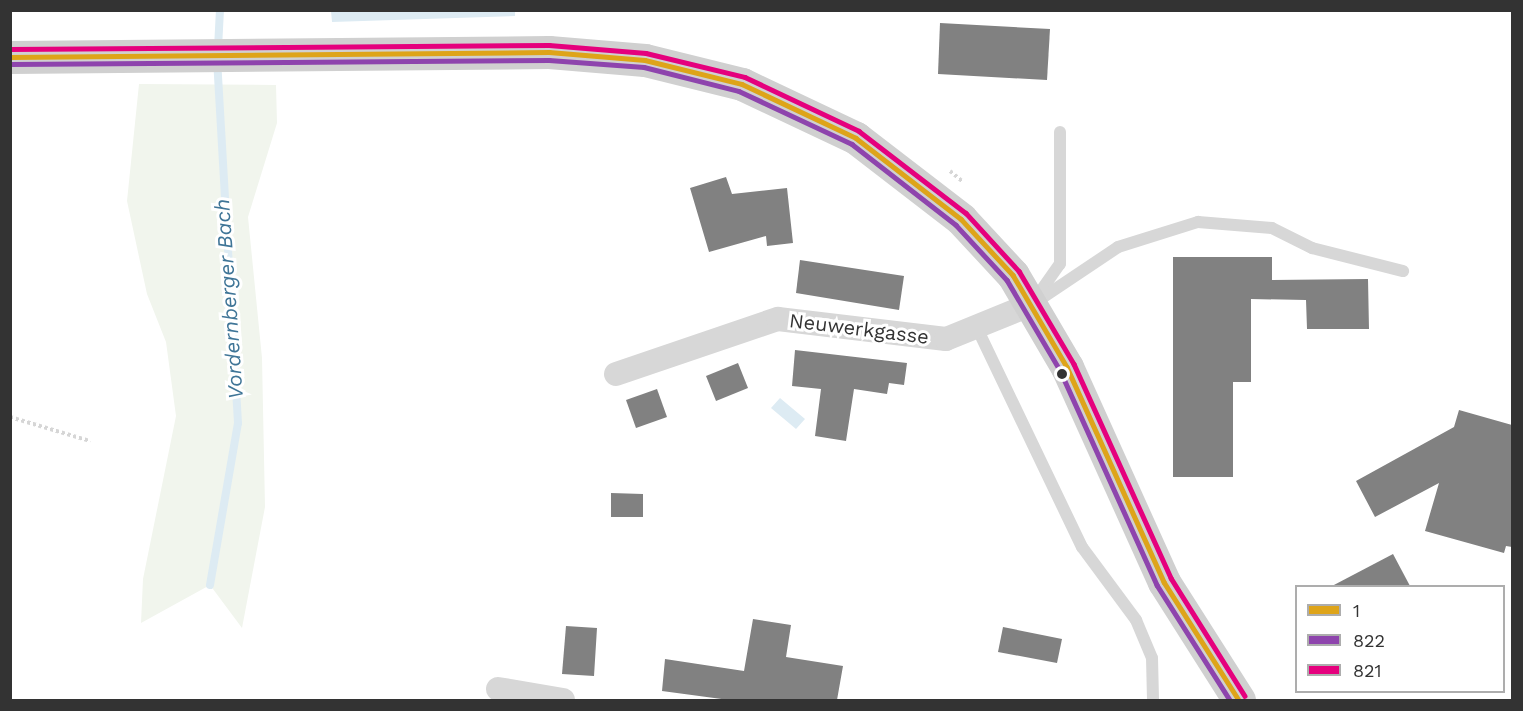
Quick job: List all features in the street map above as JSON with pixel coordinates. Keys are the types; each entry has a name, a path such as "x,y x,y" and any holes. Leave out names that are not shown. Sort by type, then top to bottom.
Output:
{"main road":[{"path":"10,57 159,59 549,52 645,60 742,84 856,138 898,167 961,219 1032,304 1067,368 1164,582 1239,700"}],"street":[{"name":"Neuwerkgasse","path":"616,374 778,319 901,338 946,339 1032,304"},
{"path":"498,689 563,700"}],"lane":[{"path":"1032,304 1060,264 1060,132"},
{"path":"1032,304 1118,247 1198,222 1272,228 1312,248 1403,271"},
{"path":"977,328 1082,547 1136,620 1152,658 1153,700"}],"path":[{"path":"939,164 966,185"},
{"path":"10,417 90,441"}],"shaded area":[{"path":"331,11 515,11 515,16 332,22"},
{"path":"139,84 276,85 277,123 248,217 262,358 265,507 242,628 210,585 141,623 143,579 176,416 166,342 147,294 127,201"},
{"path":"780,398 805,419 796,429 771,408"}],"building":[{"path":"940,23 1050,29 1047,80 938,74"},
{"path":"726,177 732,194 787,188 793,243 767,246 766,236 709,252 690,188"},
{"path":"1173,257 1272,257 1272,280 1368,279 1369,329 1307,329 1306,300 1251,299 1251,382 1233,382 1233,477 1173,477"},
{"path":"800,260 904,276 899,310 796,293"},
{"path":"795,350 907,363 904,385 889,383 887,394 854,389 846,441 815,436 821,389 792,386"},
{"path":"738,363 748,388 716,401 706,376"},
{"path":"657,389 667,417 636,428 626,400"},
{"path":"1459,410 1512,425 1512,547 1506,546 1504,553 1425,531 1439,483 1375,517 1356,481 1454,427"},
{"path":"611,493 643,494 643,517 611,517"},
{"path":"1393,554 1409,585 1334,585"},
{"path":"753,619 791,625 786,657 843,666 837,700 729,700 662,691 665,659 744,671"},
{"path":"566,626 597,628 594,676 562,674"},
{"path":"1003,627 1062,639 1057,663 998,652"}],"waterway":[{"name":"Vordernberger Bach","path":"218,48 220,10"},
{"name":"Vordernberger Bach","path":"210,585 238,423 217,63"}],"transit line":[{"name":"821","path":"10,49 549,45 646,53 745,77 859,131 966,213 1019,271 1074,364 1171,578 1245,696"},
{"name":"1","path":"10,57 549,52 645,60 742,84 856,138 961,219 1013,275 1067,367 1164,582 1239,700"},
{"name":"822","path":"10,64 549,60 644,67 739,91 852,144 956,225 1007,280 1060,370 1157,585 1230,700"}]}
